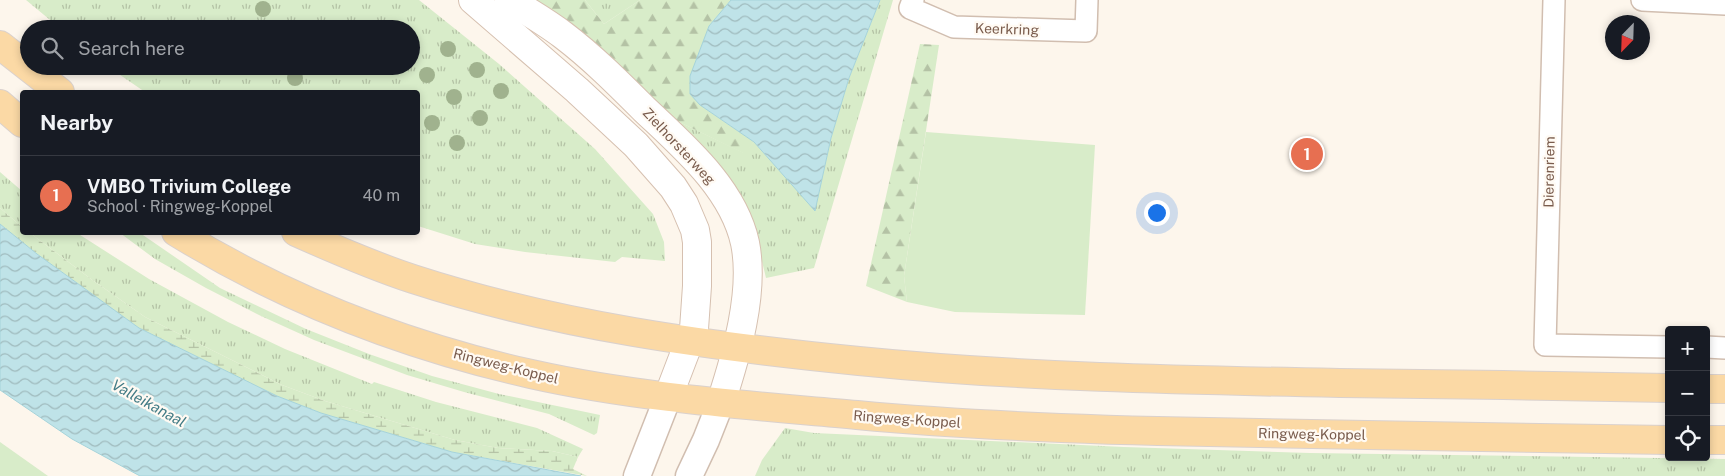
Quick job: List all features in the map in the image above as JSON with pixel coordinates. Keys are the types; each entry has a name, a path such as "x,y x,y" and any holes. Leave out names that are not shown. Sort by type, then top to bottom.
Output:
{"main road":[{"path":"473,0 577,90 636,145 680,196 690,216 697,242 697,286 694,329 668,397"},
{"name":"Zielhorsterweg","path":"509,0 554,29 589,57 675,138 711,178 726,198 741,231 747,257 747,291 737,348 720,402"},
{"path":"0,45 20,61"},
{"path":"38,75 57,90"},
{"path":"0,104 20,121"},
{"name":"Ringweg-Koppel","path":"181,235 253,275 345,316 415,342 490,364 534,374 668,397 917,421 1066,429 1665,440"},
{"path":"303,235 402,275 482,300 608,328 737,348 927,368 1041,375 1201,380 1665,388"},
{"path":"1710,389 1725,389"},
{"path":"1710,440 1725,440"}],"street":[{"name":"Keerkring","path":"913,0 910,8 954,27 1086,31 1087,0"},
{"name":"Dierenriem","path":"1554,0 1545,345 1665,347"},
{"path":"1642,0 1725,4"},
{"path":"1710,348 1725,348"},
{"path":"637,476 668,397"},
{"path":"689,476 706,440 720,402"}],"green space":[{"path":"26,0 419,0 499,64 595,149 653,214 664,242 665,261 622,257 615,262 525,252 475,244 420,227 420,90 142,90 120,75 420,75 420,20 50,20"},
{"path":"534,0 585,0 604,24 640,0 731,0 709,26 706,37 700,105 754,142 745,154 667,116"},
{"path":"585,0 640,0 604,24"},
{"path":"880,0 893,0 814,268 766,278 761,257 732,191 667,116 744,153 754,142 815,210 831,138 849,78"},
{"path":"920,44 939,45 904,276 907,302 866,286"},
{"path":"926,132 1095,145 1085,315 955,312 907,302 904,276"},
{"path":"0,172 20,189 20,225 0,208"},
{"path":"0,208 20,225 20,235 33,235 145,317 282,385 325,401 455,440 498,448 552,451 578,457 573,469 587,476 452,452 321,413 277,396 139,328 37,254 0,224"},
{"path":"33,235 80,235 149,279 228,322 285,349 372,384 374,382 436,402 537,428 583,449 578,457 552,451 498,448 455,440 325,401 282,385 145,317"},
{"path":"123,235 143,235 220,288 306,329 369,354 432,376 499,394 600,415 597,433 594,435 549,414 407,375 314,340 206,288 155,259"},
{"path":"785,428 814,433 1124,447 1310,453 1665,458 1665,461 1725,459 1725,476 755,476 762,460"},
{"path":"0,442 48,476 0,476"}],"water":[{"path":"731,0 880,0 849,78 831,138 815,211 754,142 700,105 690,94 690,76 709,26"},
{"name":"Valleikanaal","path":"0,224 37,254 139,328 277,396 321,413 452,452 581,476 140,476 72,439 0,390"}],"place":[{"name":"VMBO Trivium College","path":"1307,154"}]}
